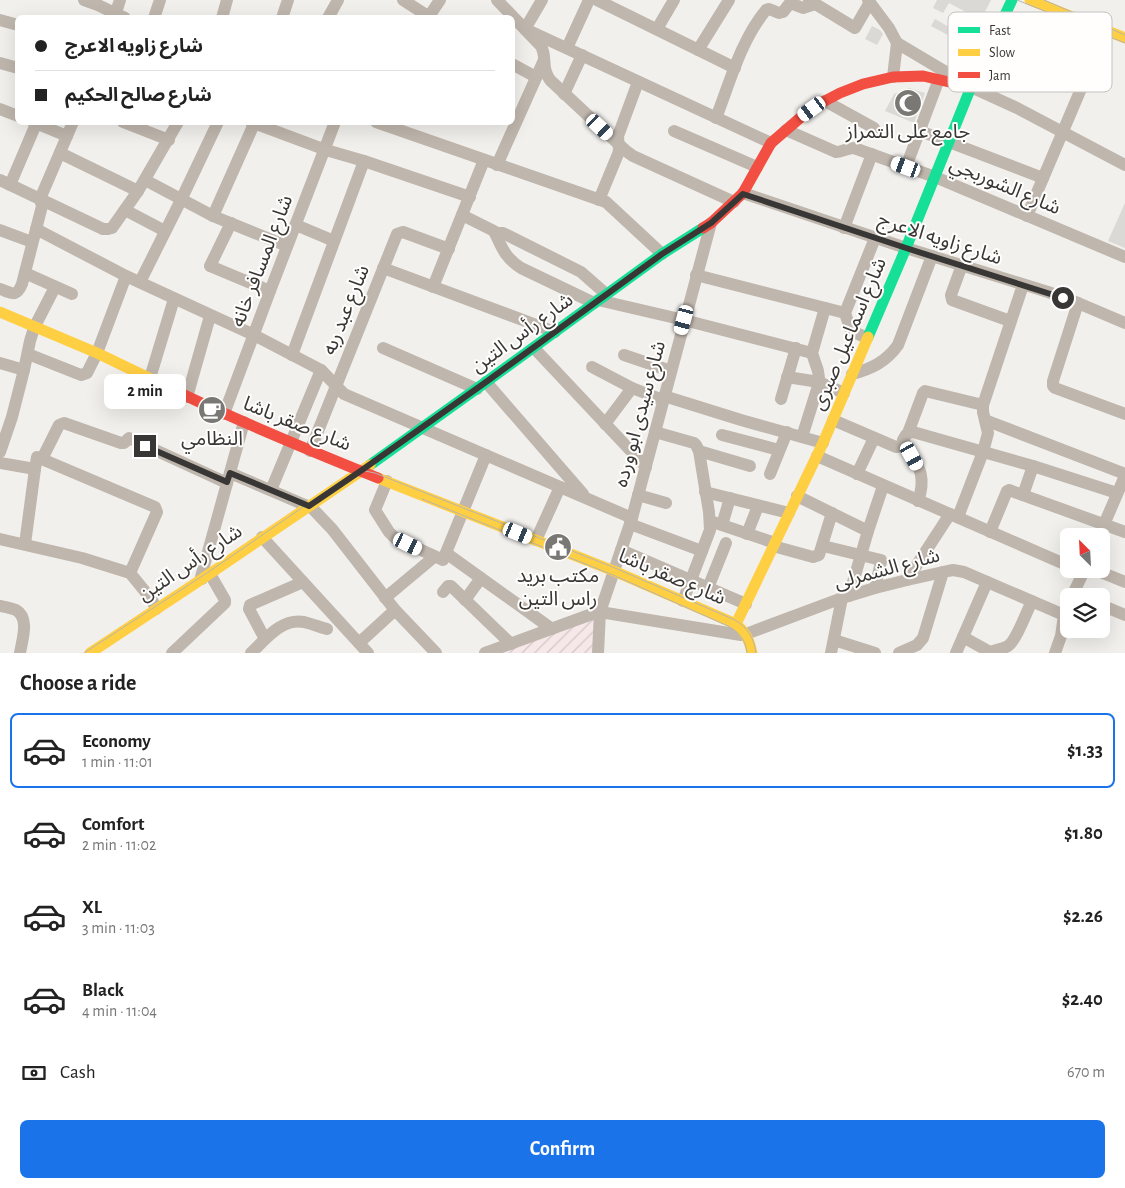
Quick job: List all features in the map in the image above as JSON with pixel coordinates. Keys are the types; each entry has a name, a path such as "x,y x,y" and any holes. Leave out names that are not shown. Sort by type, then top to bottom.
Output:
{"main road":[{"name":"شارع اسماعيل صبرى","path":"1006,12 1012,0"},
{"path":"1030,0 1060,12"},
{"path":"1112,33 1125,38"},
{"name":"شارع رأس التين","path":"90,653 362,470 662,254 711,223 738,198 771,143 800,118 825,101 863,84 893,77 923,76 948,81"},
{"name":"شارع اسماعيل صبرى","path":"736,624 823,443 906,248 969,92"},
{"name":"شارع صقر باشا","path":"0,312 34,328 97,353 187,397 291,443 614,571 736,624 746,634"},
{"path":"746,634 752,653"}],"street":[{"path":"84,0 116,15"},
{"path":"118,15 120,0"},
{"path":"155,15 160,0"},
{"path":"223,15 227,0"},
{"path":"283,15 287,0"},
{"path":"330,15 338,0"},
{"path":"403,0 426,15"},
{"path":"430,15 440,0"},
{"path":"497,0 511,15"},
{"path":"525,29 542,0"},
{"path":"567,48 589,0"},
{"path":"597,0 620,5 657,29 735,68"},
{"path":"657,29 674,0"},
{"path":"698,50 729,0"},
{"path":"716,118 735,68 757,20 766,10 783,12 790,3 803,8 812,2 855,28 869,1 889,28 897,43 948,73"},
{"path":"515,19 541,46 546,57 516,113"},
{"path":"0,20 15,24"},
{"path":"525,29 771,143"},
{"path":"893,77 897,43"},
{"path":"564,94 582,56"},
{"name":"شارع زاويه الاعرج","path":"546,57 546,72 550,80 633,156 738,198 844,228 1048,292 1125,323"},
{"path":"0,63 15,67"},
{"path":"515,66 536,77"},
{"path":"906,167 939,79"},
{"path":"599,200 619,151 618,136 638,82"},
{"path":"982,92 1063,131 1125,165"},
{"path":"1027,216 1080,92"},
{"path":"825,101 874,128"},
{"path":"0,109 15,115"},
{"path":"34,125 3,183 102,229 108,229 112,228 141,186 176,125"},
{"path":"40,125 67,136"},
{"path":"0,289 12,294 16,294 19,291 42,206 40,199 72,125"},
{"path":"131,125 169,140"},
{"path":"140,282 217,125"},
{"path":"213,216 251,125"},
{"path":"257,125 326,150 470,197"},
{"name":"شارع المسافر خانه","path":"224,414 334,125"},
{"path":"385,125 606,202 662,254"},
{"path":"498,165 512,125"},
{"name":"شارع الشوربجي","path":"786,130 836,152 854,148 935,177 1125,257"},
{"path":"674,131 758,167"},
{"path":"920,131 1043,178"},
{"path":"60,153 181,200 231,224 287,246"},
{"path":"844,228 872,154"},
{"path":"433,287 484,160"},
{"path":"292,355 364,161"},
{"path":"125,210 165,231"},
{"path":"462,215 491,229 495,233 505,254 521,268 599,299 812,352"},
{"name":"شارع سيدى ابو ورده","path":"598,653 600,612 631,521 711,223"},
{"path":"231,224 210,266 270,291"},
{"path":"296,225 334,241"},
{"path":"36,229 126,276 254,335 321,370 344,394 587,498 631,521 702,552"},
{"path":"0,230 32,242"},
{"name":"شارع عبد ربه","path":"310,450 397,234 400,232 449,248"},
{"path":"495,233 502,233 581,272 599,299"},
{"path":"867,338 850,328 846,313 875,238"},
{"path":"852,374 874,366 890,356 898,345 932,256"},
{"path":"962,266 951,295 952,300 1010,321"},
{"path":"383,268 555,332"},
{"path":"25,273 72,294"},
{"path":"696,275 846,313"},
{"path":"28,354 83,375 87,373 97,353 126,276"},
{"path":"907,580 954,516 983,452 988,434 983,405 1023,285"},
{"path":"0,452 12,417 34,328 55,287"},
{"path":"150,378 174,299"},
{"path":"1078,303 1053,386 1125,414"},
{"path":"802,437 819,382 818,371 812,352 825,308"},
{"path":"187,397 210,316"},
{"path":"383,348 481,386 587,498"},
{"path":"534,348 646,467"},
{"path":"781,399 796,348"},
{"path":"624,355 671,371"},
{"path":"0,363 24,370"},
{"path":"592,367 632,388 823,443"},
{"path":"271,490 321,370"},
{"path":"787,378 819,382 844,393"},
{"path":"605,424 632,388"},
{"path":"833,420 897,448 901,446 906,436 925,391 983,405"},
{"path":"985,420 1125,475 1103,528"},
{"path":"25,544 39,464 59,425 64,422 121,443 128,438 229,478 271,490 309,506 332,529 395,610 436,653"},
{"path":"172,653 226,601 206,576 201,577 244,422"},
{"path":"655,432 696,445 699,451 705,492 716,523"},
{"path":"770,474 787,432"},
{"path":"906,436 913,432 1033,466 1118,493"},
{"path":"722,435 779,450"},
{"path":"906,436 920,471 922,486 918,500"},
{"path":"857,474 874,438"},
{"path":"699,451 750,466"},
{"path":"386,598 440,555 464,511 486,455"},
{"path":"817,456 1060,562"},
{"path":"0,464 39,464 155,507 157,512 130,573"},
{"path":"1023,495 1033,466"},
{"path":"387,481 375,511 395,538 440,555 482,578 552,628"},
{"path":"831,653 846,597 883,486"},
{"path":"536,540 560,487"},
{"path":"990,532 1006,491 1011,490 1097,528"},
{"path":"705,492 789,513"},
{"path":"638,495 666,503"},
{"path":"797,496 868,531"},
{"path":"683,602 710,530 730,498"},
{"path":"747,534 758,506"},
{"path":"716,523 774,545 815,557 820,554 832,513"},
{"path":"1110,531 1125,532"},
{"path":"262,538 368,653"},
{"path":"0,539 82,558 130,573 152,600 156,610"},
{"path":"708,588 726,543"},
{"path":"823,546 881,561 875,588"},
{"path":"621,550 746,604"},
{"name":"شارع الشمرلى","path":"746,634 875,588 953,570 964,572 1032,601 1060,601"},
{"path":"899,653 917,645 921,641 943,572"},
{"path":"465,600 482,578"},
{"path":"1110,578 1125,582"},
{"path":"265,639 249,609 250,605 303,582"},
{"path":"956,653 987,582"},
{"path":"443,592 448,586 451,586 511,644"},
{"path":"963,637 990,652 1005,648 1012,642 1032,601"},
{"path":"314,625 322,603"},
{"path":"0,606 19,611 23,616 25,622 20,653"},
{"path":"1110,609 1125,615"},
{"path":"359,642 395,610"},
{"path":"485,653 600,612 741,635 746,634"},
{"path":"251,653 274,630 282,625 302,622 328,629"},
{"path":"1054,653 1060,638"},
{"path":"834,640 875,653"}],"shaded area":[{"path":"597,615 596,653 494,653"}],"building":[{"path":"937,0 991,0 985,12 966,12 949,3 943,13 933,8"},
{"path":"935,19 948,26 948,35 931,26"},
{"path":"872,26 883,34 877,45 865,39"},
{"name":"جامع على التمراز","path":"909,88 925,93 914,123 885,111 894,94"},
{"path":"1125,203 1125,248 1108,241"}],"tram line":[{"path":"1017,0 1047,12"},
{"path":"1044,0 1072,12"},
{"path":"1112,29 1125,35"},
{"path":"1112,38 1125,43"},
{"path":"84,653 210,571 354,473 365,471 375,473 615,568 735,620 750,634 756,653"},
{"path":"422,499 613,575 728,626 741,637 747,653"}],"traffic: fast":[{"path":"1006,12 1012,0"},
{"path":"868,337 969,92"},
{"path":"370,465 662,254 703,228"}],"traffic: slow":[{"path":"1030,0 1060,12"},
{"path":"1112,33 1125,38"},
{"path":"0,312 97,353 180,393"},
{"path":"736,624 823,443 868,337"},
{"path":"90,653 370,465"},
{"path":"378,478 614,571 736,624 747,637 752,653"}],"traffic: jam":[{"path":"703,228 711,223 743,193 771,143 819,104 863,84 893,77 923,76 948,82"},
{"path":"180,393 378,478"}],"place":[{"name":"جامع على التمراز","path":"908,103"},
{"name":"النظامي","path":"212,410"},
{"name":"مكتب بريد راس التين","path":"558,547"}],"route":[{"path":"145,446 227,482 230,473 309,506 534,348 662,254 711,223 743,194 1063,298"}]}
